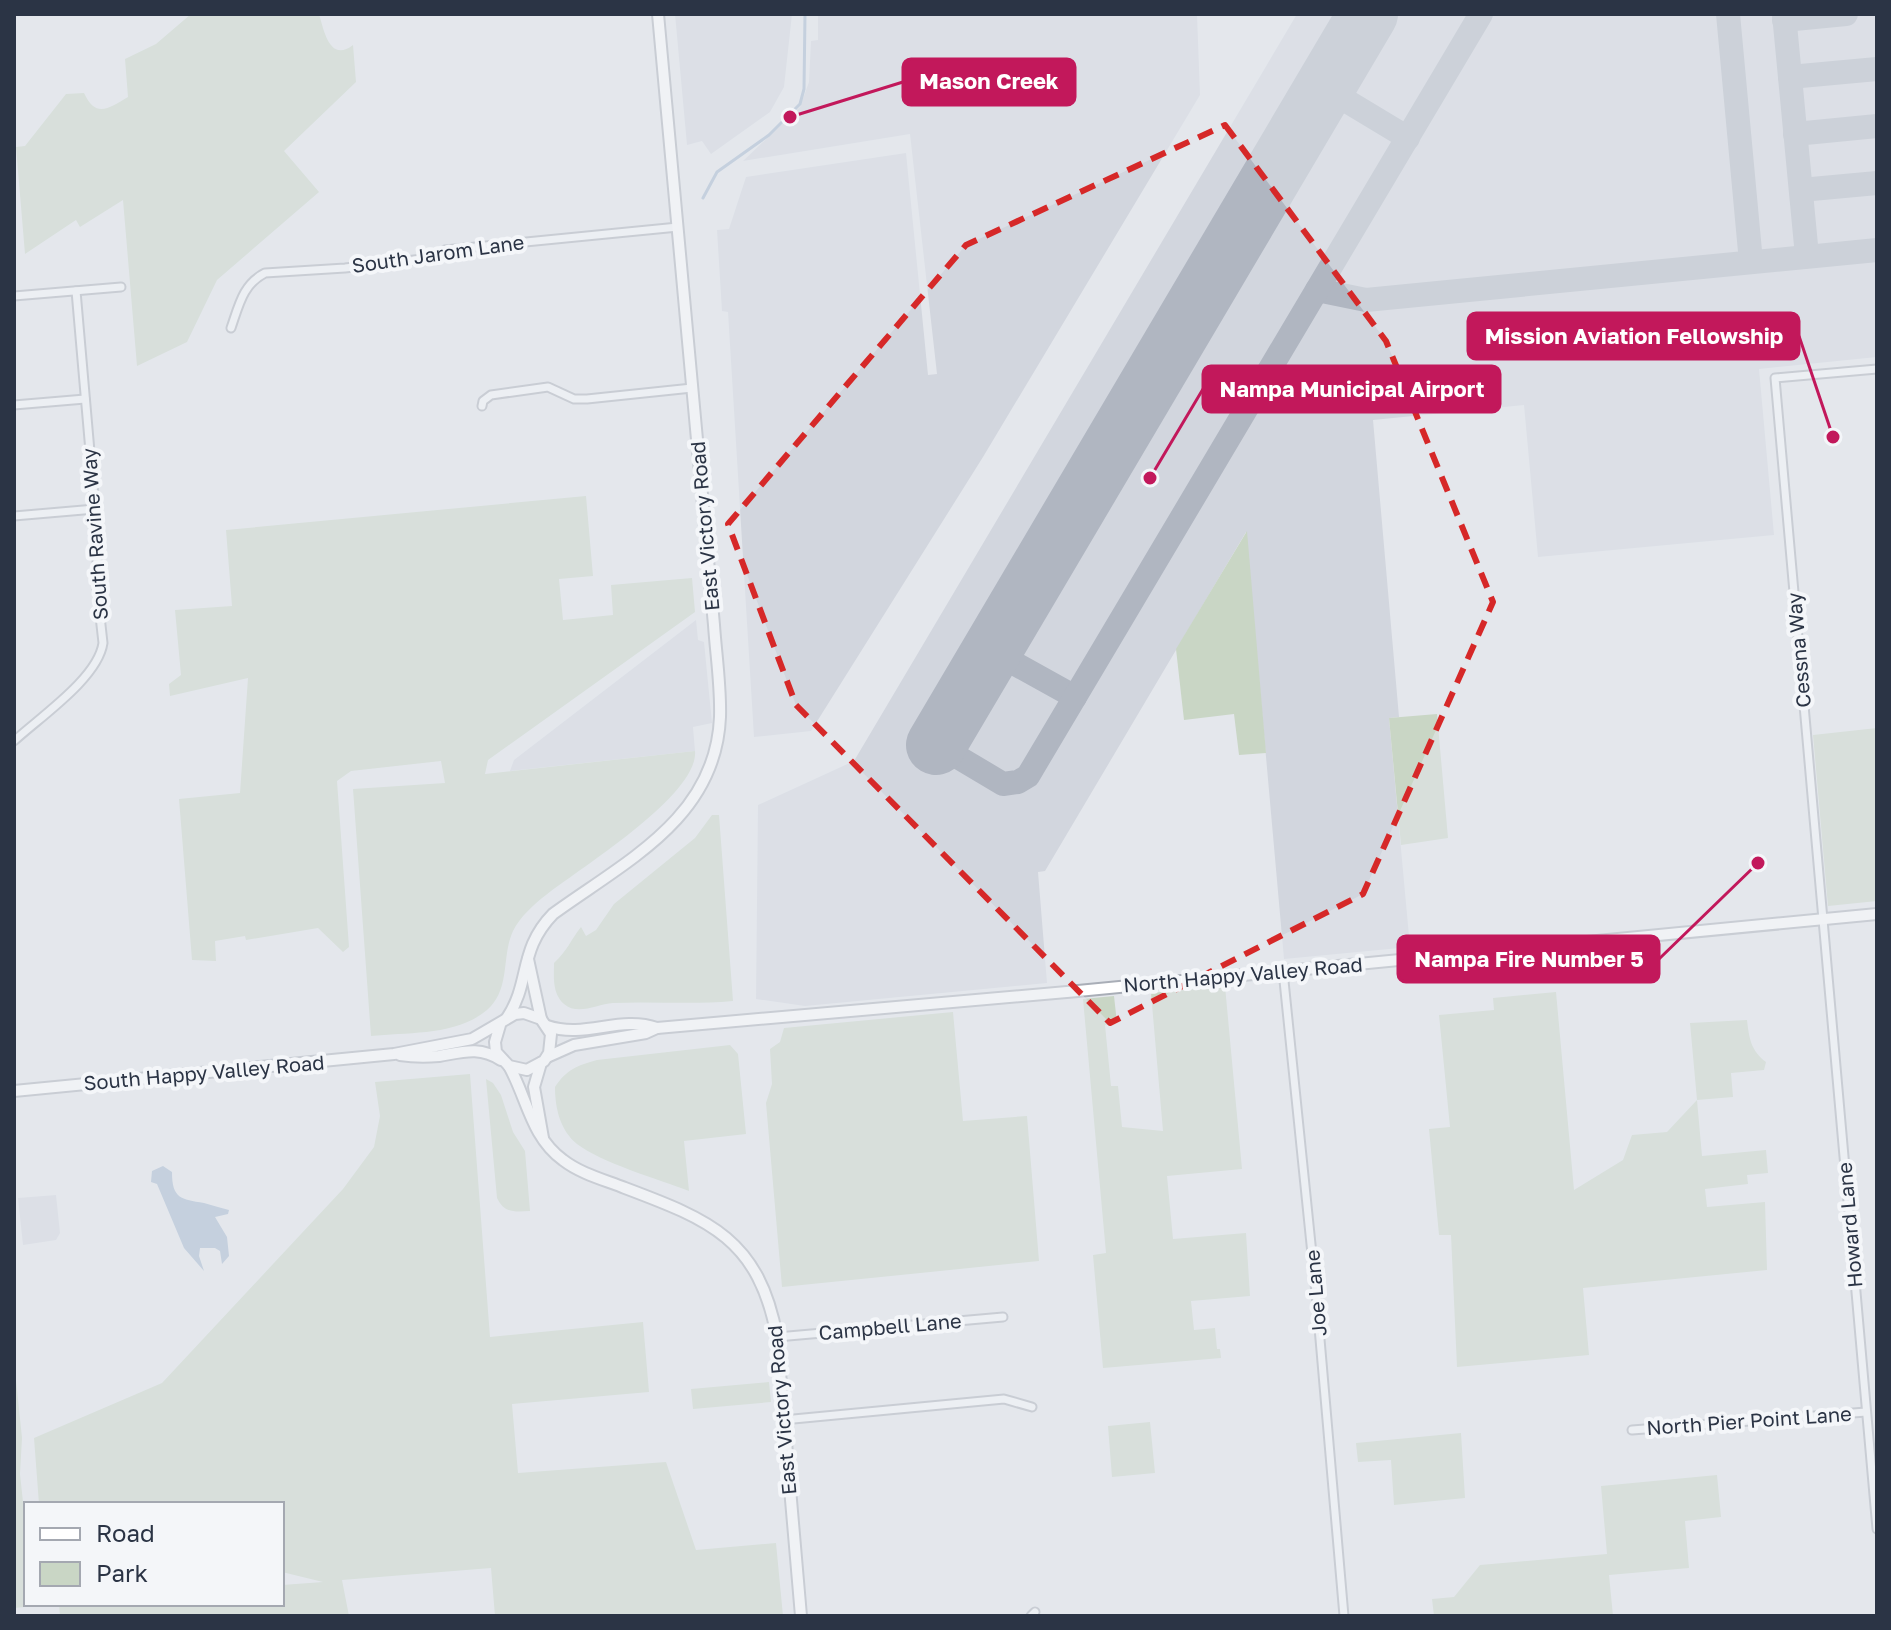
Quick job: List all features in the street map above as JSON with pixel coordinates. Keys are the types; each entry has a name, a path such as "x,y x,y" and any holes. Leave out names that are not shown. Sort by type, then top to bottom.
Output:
{"main road":[{"name":"East Victory Road","path":"503,1022 520,997 522,973 539,928 553,914 667,831 691,804 705,782 714,758 720,715 658,14"},
{"name":"North Happy Valley Road","path":"544,1060 588,1041 646,1033 657,1028 1877,914"},
{"path":"528,958 552,1043 534,1087 543,1138"},
{"path":"394,1054 472,1039 524,1013 544,1022"},
{"path":"503,1022 495,1042 505,1063"},
{"name":"North Happy Valley Road","path":"544,1022 575,1032 630,1024 657,1028"},
{"path":"394,1054 419,1057 475,1049 527,1070 544,1060"},
{"name":"South Happy Valley Road","path":"14,1091 394,1054"},
{"name":"East Victory Road","path":"505,1063 521,1090 535,1130 563,1161 692,1213 728,1239 757,1275 773,1315 777,1337 801,1616"}],"street":[{"name":"South Jarom Lane","path":"231,328 243,292 254,279 265,273 345,268 431,258 445,250 678,227"},
{"path":"14,296 121,287"},
{"name":"South Ravine Way","path":"14,741 82,680 102,653 95,509 76,291"},
{"name":"Cessna Way","path":"1822,921 1775,378 1877,369"},
{"path":"482,406 491,395 548,387 574,399 692,388"},
{"path":"14,405 85,399"},
{"path":"14,516 95,509"},
{"name":"Howard Lane","path":"1822,921 1877,1529"},
{"name":"Joe Lane","path":"1283,971 1316,1293 1344,1616"},
{"name":"Campbell Lane","path":"777,1337 1003,1317"},
{"path":"783,1420 1004,1399 1032,1407"},
{"name":"North Pier Point Lane","path":"1632,1430 1866,1412"}],"highlighted area":[{"path":"1225,125 1386,341 1493,602 1363,894 1110,1023 796,705 728,524 966,245"}],"shaded area":[{"path":"675,14 792,14 784,87 770,112 711,154 702,141 687,145"},
{"path":"818,14 1197,14 1200,95 983,457 811,731 754,737 728,312 722,311 717,230 729,229 746,177 906,153 928,375 937,374 910,134 743,161 800,107 809,82 811,41 818,40"},
{"path":"1297,14 1877,14 1877,357 1759,369 1774,535 1538,557 1524,405 1373,420 1399,717 1389,718 1410,947 1284,959 1246,532 1045,871 1038,872 1047,983 805,1006 756,999 758,805 854,761"},
{"path":"696,620 698,640 704,642 712,723 693,727 695,751 510,771 514,760"},
{"path":"56,1195 60,1233 56,1240 23,1245 18,1198"}],"green space":[{"path":"191,14 319,14 333,48 345,50 353,45 356,82 284,151 319,192 217,280 187,342 137,366 123,200 80,227 76,220 25,254 16,147 25,146 66,94 84,93 98,109 115,105 128,97 125,59 156,44"},
{"path":"586,496 593,576 559,579 563,620 613,615 611,585 692,578 695,612 488,760 485,774 695,751 691,769 678,788 634,830 528,911 509,941 503,983 495,1002 475,1018 447,1029 371,1036 353,789 445,783 441,761 351,771 337,781 349,947 343,952 318,928 246,940 245,936 215,941 216,961 192,960 179,799 240,793 248,678 170,696 169,684 181,675 175,610 232,606 226,530"},
{"path":"1247,531 1266,753 1239,755 1234,714 1184,720 1176,649"},
{"path":"1437,714 1448,838 1401,845 1389,718"},
{"path":"1877,728 1877,901 1828,906 1813,735"},
{"path":"712,815 719,815 733,1001 613,1003 581,1009 564,1004 556,990 554,963 581,927 586,936 596,930 614,904 695,838"},
{"path":"1225,986 1242,1169 1167,1176 1173,1239 1246,1233 1250,1296 1191,1301 1194,1330 1215,1328 1221,1358 1103,1368 1093,1255 1106,1253 1083,999 1114,996 1117,1023 1105,1025 1111,1086 1118,1086 1122,1127 1163,1131 1151,993"},
{"path":"1556,992 1574,1190 1623,1160 1632,1135 1667,1132 1697,1100 1702,1156 1766,1150 1768,1173 1747,1175 1748,1184 1705,1189 1707,1207 1765,1202 1767,1270 1583,1288 1589,1355 1457,1367 1451,1235 1439,1235 1429,1129 1450,1127 1439,1015 1494,1010 1493,998"},
{"path":"953,1012 963,1121 1027,1116 1039,1261 782,1287 766,1103 772,1084 770,1049 780,1042 784,1028"},
{"path":"1747,1020 1752,1044 1766,1062 1764,1070 1731,1073 1733,1097 1697,1100 1690,1023"},
{"path":"730,1045 738,1054 746,1134 684,1141 689,1191 587,1151 571,1138 563,1125 557,1111 555,1087 578,1066 597,1060"},
{"path":"470,1074 490,1337 643,1322 649,1392 512,1404 518,1473 666,1462 696,1550 776,1543 783,1616 495,1616 491,1568 342,1580 349,1616 60,1616 59,1606 284,1606 284,1585 323,1582 284,1572 284,1502 39,1502 34,1438 162,1383 343,1189 374,1147 380,1116 375,1082"},
{"path":"486,1079 501,1095 513,1132 525,1151 530,1211 510,1210 497,1198"},
{"path":"14,1361 22,1438 20,1474 24,1511 24,1606 36,1606 14,1608"},
{"path":"769,1382 771,1402 693,1409 691,1389"},
{"path":"1150,1422 1155,1473 1112,1477 1108,1426"},
{"path":"1461,1433 1465,1498 1394,1505 1391,1460 1358,1462 1356,1443"},
{"path":"1717,1475 1721,1517 1685,1521 1689,1568 1609,1575 1613,1616 1434,1616 1432,1599 1454,1597 1480,1565 1607,1554 1601,1486"}],"water":[{"path":"163,1166 172,1172 174,1188 179,1196 229,1210 228,1214 215,1217 227,1237 229,1256 222,1264 220,1251 200,1248 204,1271 184,1248 157,1184 151,1182 152,1171"}],"waterway":[{"path":"703,198 717,172 769,135 800,104 804,89 805,14"}],"taxiway":[{"path":"942,735 956,756 1003,784 1018,782 1028,776 1481,14"},
{"path":"1728,14 1751,262"},
{"path":"1784,14 1807,256"},
{"path":"1784,20 1846,14"},
{"path":"1790,77 1877,69"},
{"path":"1325,88 1408,138"},
{"path":"1795,134 1877,126"},
{"path":"1801,190 1877,183"},
{"path":"1317,290 1366,300 1877,250"},
{"path":"992,651 1075,697"}],"runway":[{"path":"936,745 1368,14"}],"place":[{"name":"Mason Creek","path":"790,117"},
{"name":"Mission Aviation Fellowship","path":"1833,437"},
{"name":"Nampa Municipal Airport","path":"1150,478"},
{"name":"Nampa Fire Number 5","path":"1758,863"}]}
